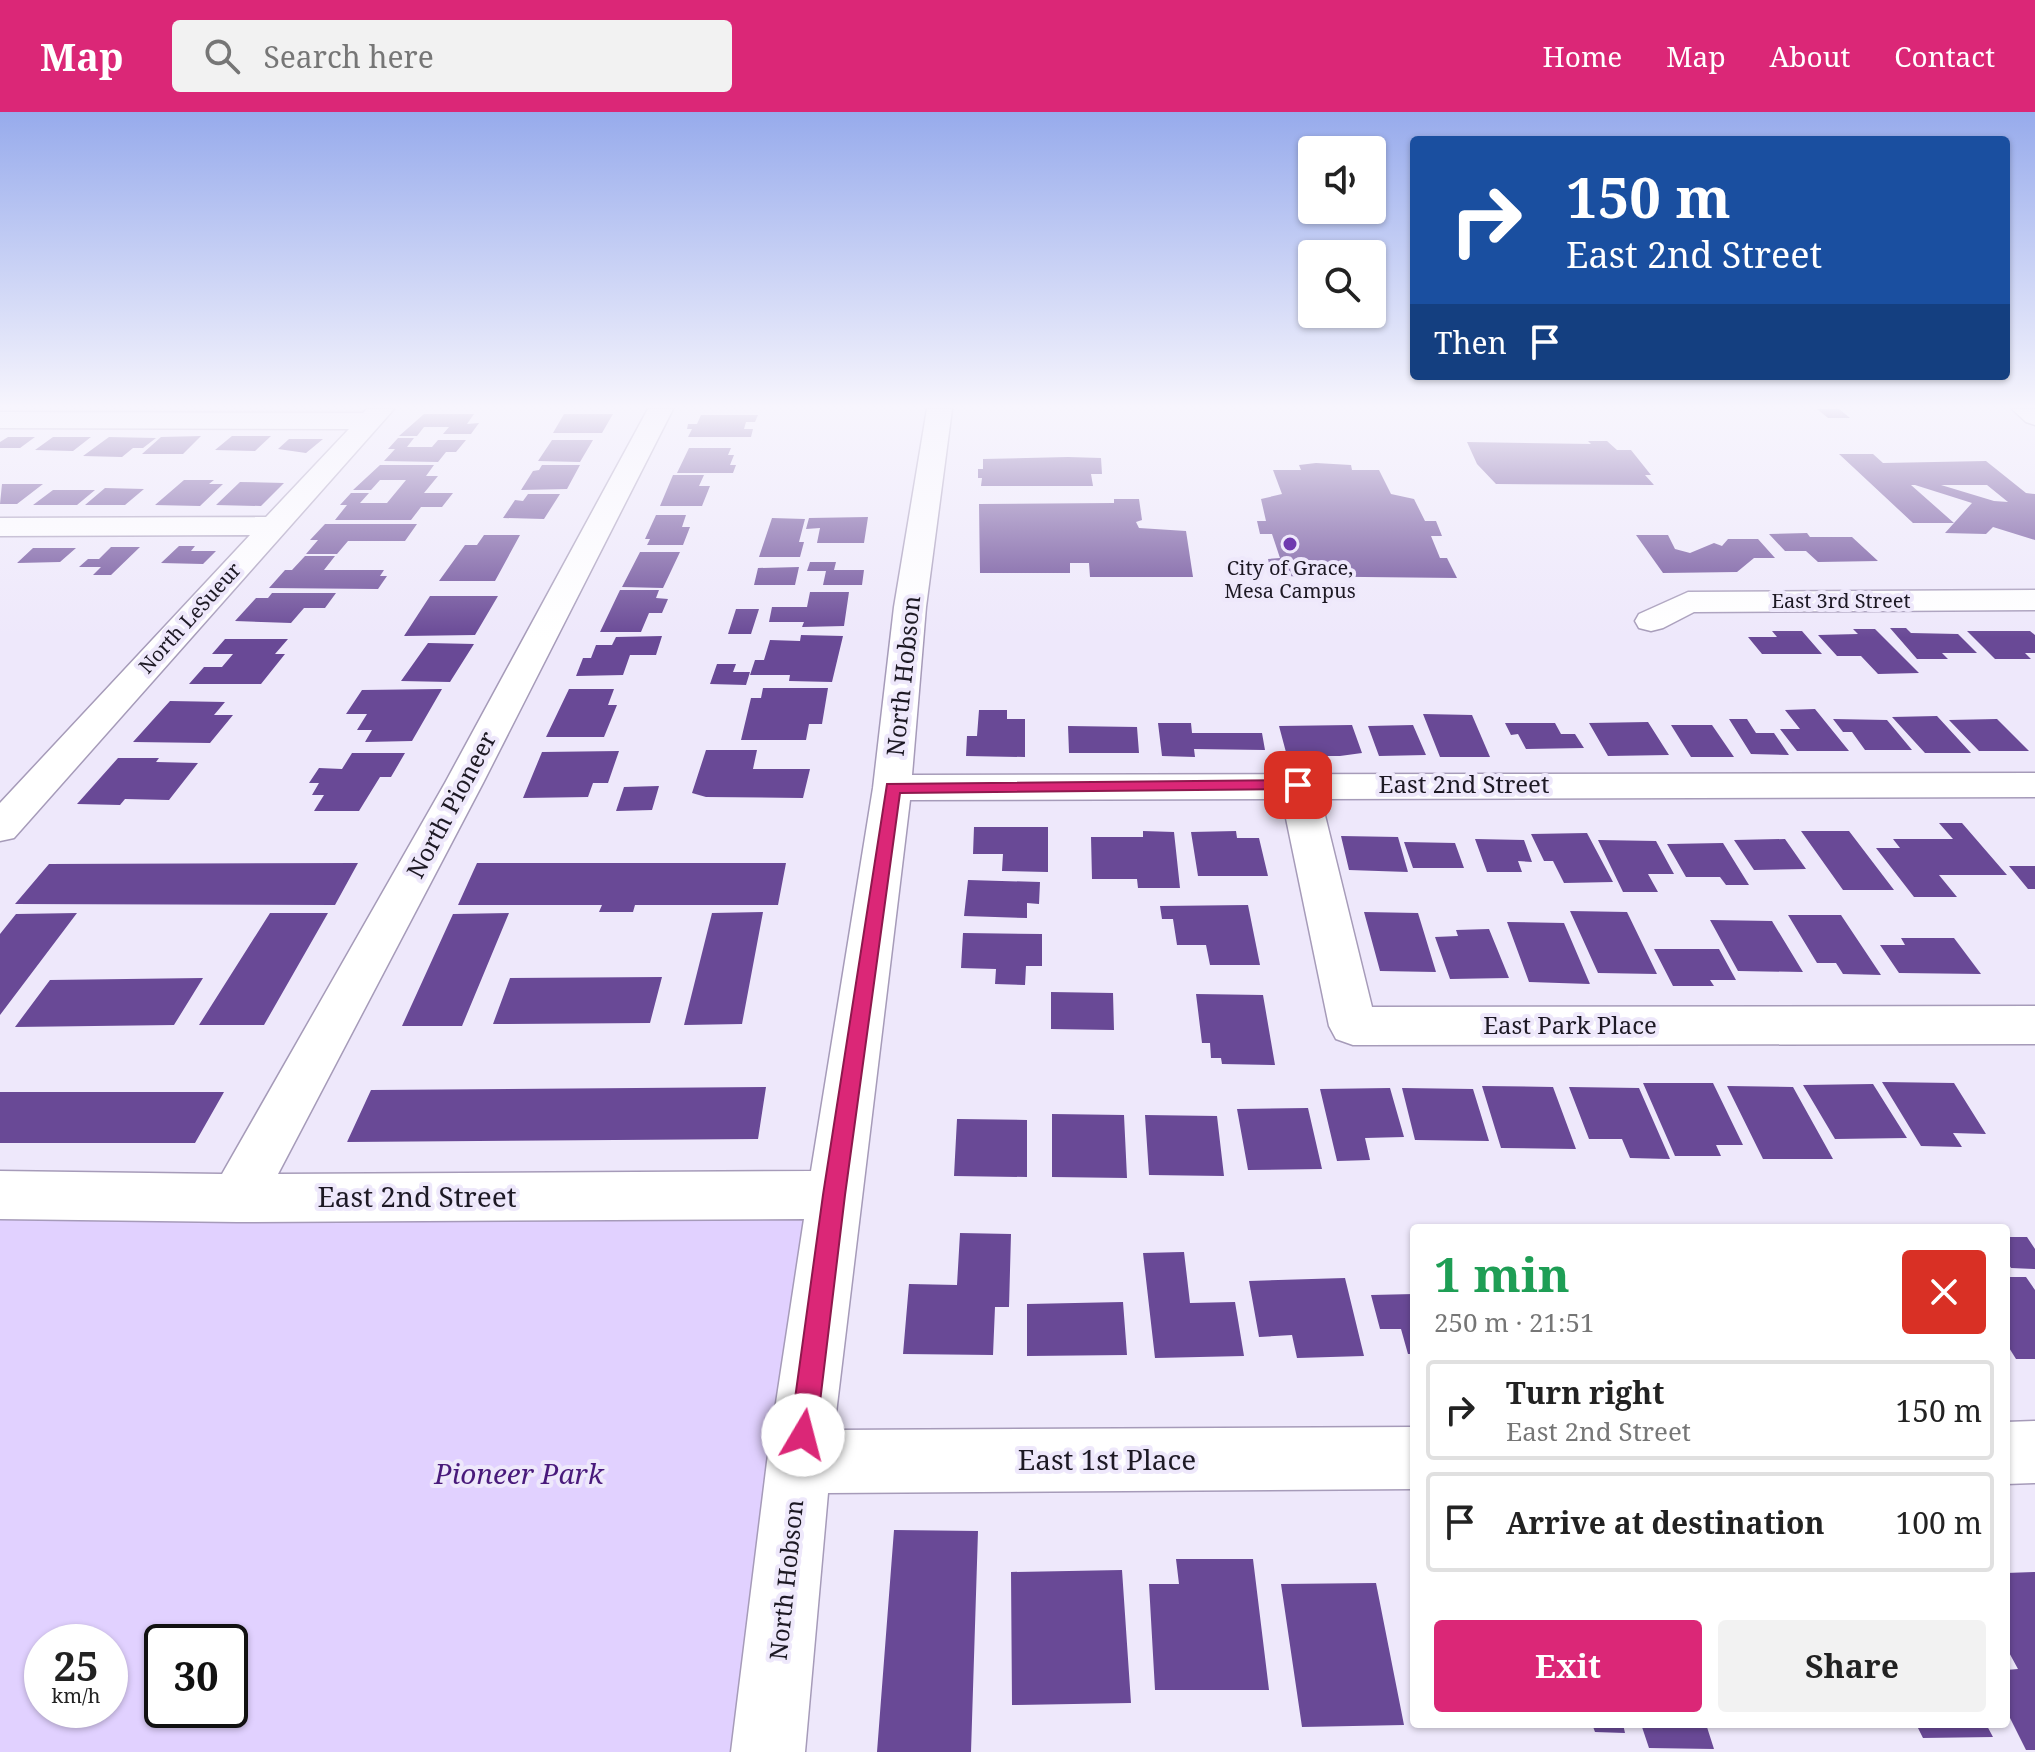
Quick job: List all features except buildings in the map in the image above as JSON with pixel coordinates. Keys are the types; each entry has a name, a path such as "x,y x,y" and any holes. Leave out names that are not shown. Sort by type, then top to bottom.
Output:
{"street":[{"name":"North LeSueur","path":"0,828 311,486"},
{"name":"North Pioneer","path":"237,1198 464,783 620,486"},
{"name":"North Hobson","path":"768,1752 799,1462 892,788 910,610 928,486"},
{"path":"0,527 274,526"},
{"name":"East 3rd Street","path":"1651,621 1688,602 2035,600"},
{"name":"East Park Place","path":"1298,785 1353,1026 2035,1025"},
{"name":"East 2nd Street","path":"892,788 2035,785"},
{"name":"East 2nd Street","path":"0,1195 237,1198 834,1195"},
{"path":"2010,1453 2035,1452"},
{"name":"East 1st Place","path":"799,1462 1410,1458"}],"green space":[{"name":"Pioneer Park","path":"0,1195 834,1195 768,1752 0,1752"}],"place":[{"name":"City of Grace, Mesa Campus","path":"1290,544"}],"route":[{"path":"803,1435 892,788 1298,785"}]}
